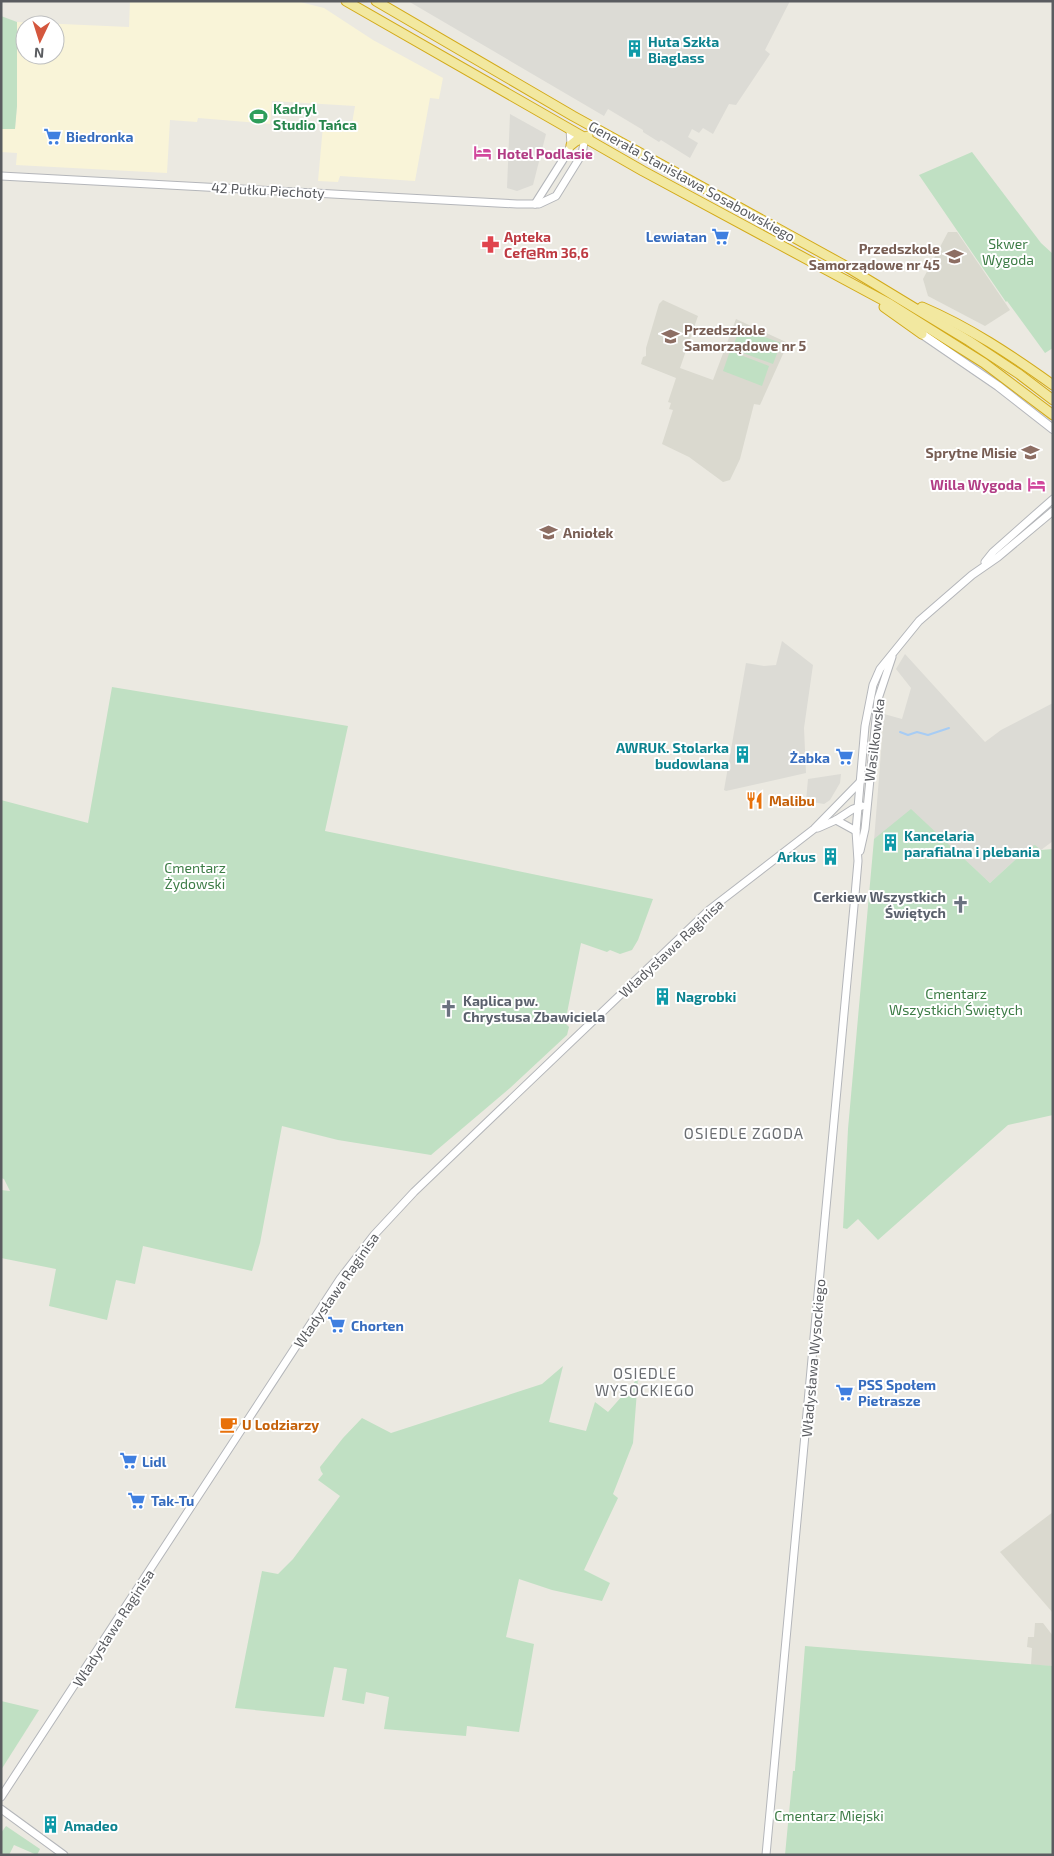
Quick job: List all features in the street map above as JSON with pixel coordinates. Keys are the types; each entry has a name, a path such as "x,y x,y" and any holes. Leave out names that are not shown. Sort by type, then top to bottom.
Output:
{"highway":[{"name":"Generała Stanisława Sosabowskiego","path":"346,1 642,171 890,304 984,363 1053,415"},
{"name":"Generała Stanisława Sosabowskiego","path":"376,1 603,133 842,264 976,345 1053,400"},
{"path":"509,94 515,83"},
{"path":"571,145 585,137 603,133"},
{"path":"864,291 922,334"},
{"path":"887,292 960,324 999,347 1053,385"}],"main road":[{"path":"922,334 998,386 1053,429"}],"street":[{"path":"535,204 562,163 571,145 570,129"},
{"name":"42 Pułku Piechoty","path":"1,176 535,204 548,201 562,188 582,154 585,137"},
{"name":"Wasilkowska","path":"982,567 993,552 1053,499"},
{"name":"Wasilkowska","path":"861,782 865,726 873,685 880,669 919,620 1053,511"},
{"name":"Wasilkowska","path":"867,805 878,699 896,648"},
{"name":"Władysława Wysockiego","path":"858,861 856,831 861,782"},
{"name":"Władysława Raginisa","path":"1,1797 335,1287 374,1235 414,1192 709,910 814,829 861,782"},
{"name":"Władysława Wysockiego","path":"766,1855 824,1245 858,861 865,828 867,805"},
{"name":"Władysława Raginisa","path":"814,829 836,820 858,807 867,805"},
{"path":"836,820 856,831"},
{"path":"1,1809 64,1855"}],"shaded area":[{"path":"130,1 296,1 324,8 373,40 443,78 439,99 430,98 415,181 340,176 338,182 318,181 323,126 351,129 355,106 272,101 270,124 198,118 197,122 170,120 167,173 16,165 17,153 1,152 1,129 15,128 17,65 65,65 65,24 129,27"},
{"path":"408,1 790,1 765,50 770,54 736,105 729,104 713,134 703,128 699,133 692,129 688,137 698,143 690,158 661,140 659,142 608,109 604,116"},
{"path":"510,114 546,134 533,185 517,191 507,188"},
{"name":"Przedszkole Samorządowe nr 45","path":"948,232 957,232 1010,310 985,326 928,296 923,279"},
{"path":"663,300 698,316 680,368 713,380 736,319 788,343 760,405 754,404 740,459 730,480 723,482 689,457 662,444 673,410 669,409 671,403 668,402 676,378 641,364 643,357 646,356 646,348 659,304"},
{"path":"782,641 813,665 804,728 806,773 726,791 724,790 746,663 764,666 776,665"},
{"path":"905,654 985,742 1001,730 1053,703 1053,841 1041,850 1029,847 990,883 911,810 874,841 884,714 902,719 911,688 896,669"},
{"path":"841,774 840,783 830,800 824,804 806,801 808,779"},
{"path":"1053,1512 1053,1613 1000,1552"},
{"path":"1035,1623 1043,1623 1053,1636 1051,1666 1031,1665 1032,1648 1027,1647 1028,1637 1034,1637"}],"green space":[{"path":"1,16 15,21 17,106 15,129 1,129"},
{"name":"Skwer Wygoda","path":"972,152 1041,243 1053,254 1053,348 1045,353 1006,302 919,175"},
{"path":"740,328 781,343 773,364 732,349"},
{"path":"730,351 769,366 762,386 723,371"},
{"name":"Cmentarz Żydowski","path":"112,687 348,726 325,831 653,899 638,940 632,950 620,954 610,950 607,952 581,943 565,1023 569,1027 567,1035 510,1088 431,1155 338,1140 282,1126 260,1243 252,1271 143,1246 135,1284 116,1280 107,1320 49,1306 56,1269 1,1258 1,1190 10,1191 4,1179 1,1178 1,800 88,823"},
{"name":"Cmentarz Wszystkich Świętych","path":"911,809 990,883 1029,847 1035,845 1041,850 1053,849 1053,1115 1008,1125 878,1240 858,1219 847,1229 843,1228 848,1129 874,839"},
{"path":"563,1366 549,1422 586,1431 595,1402 608,1412 638,1378 633,1443 613,1494 618,1498 584,1570 610,1583 602,1601 552,1590 519,1579 506,1637 534,1644 519,1732 467,1726 466,1736 384,1729 389,1697 366,1692 364,1704 342,1700 347,1669 334,1667 324,1717 235,1708 262,1571 278,1574 293,1559 340,1496 318,1480 323,1474 320,1467 362,1418 391,1433 542,1384"},
{"name":"Cmentarz Miejski","path":"805,1646 1053,1666 1053,1855 785,1855 793,1771 795,1771"},
{"path":"1,1701 39,1710 1,1770"},
{"path":"6,1826 40,1849 37,1855 14,1845 9,1855 1,1855 1,1833"}],"waterway":[{"path":"900,732 908,735 917,732 928,735 949,728"}],"place":[{"name":"Huta Szkła Biaglass","path":"634,49"},
{"name":"Kadryl Studio Tańca","path":"259,116"},
{"name":"Biedronka","path":"52,136"},
{"name":"Hotel Podlasie","path":"483,153"},
{"name":"Lewiatan","path":"721,236"},
{"name":"Apteka Cef@Rm 36,6","path":"490,244"},
{"name":"Przedszkole Samorządowe nr 45","path":"954,256"},
{"name":"Przedszkole Samorządowe nr 5","path":"670,337"},
{"name":"Sprytne Misie","path":"1031,452"},
{"name":"Willa Wygoda","path":"1036,484"},
{"name":"Aniołek","path":"549,532"},
{"name":"AWRUK. Stolarka budowlana","path":"743,755"},
{"name":"Żabka","path":"844,757"},
{"name":"Malibu","path":"755,800"},
{"name":"Kancelaria parafialna i plebania","path":"890,843"},
{"name":"Arkus","path":"830,856"},
{"name":"Cerkiew Wszystkich Świętych","path":"960,904"},
{"name":"Nagrobki","path":"662,996"},
{"name":"Kaplica pw. Chrystusa Zbawiciela","path":"449,1008"},
{"name":"Chorten","path":"337,1325"},
{"name":"PSS Społem Pietrasze","path":"844,1392"},
{"name":"U Lodziarzy","path":"228,1424"},
{"name":"Lidl","path":"128,1461"},
{"name":"Tak-Tu","path":"137,1500"},
{"name":"Amadeo","path":"50,1825"}],"district":[{"name":"OSIEDLE ZGODA","path":"744,1133"},
{"name":"OSIEDLE WYSOCKIEGO","path":"645,1382"}]}
